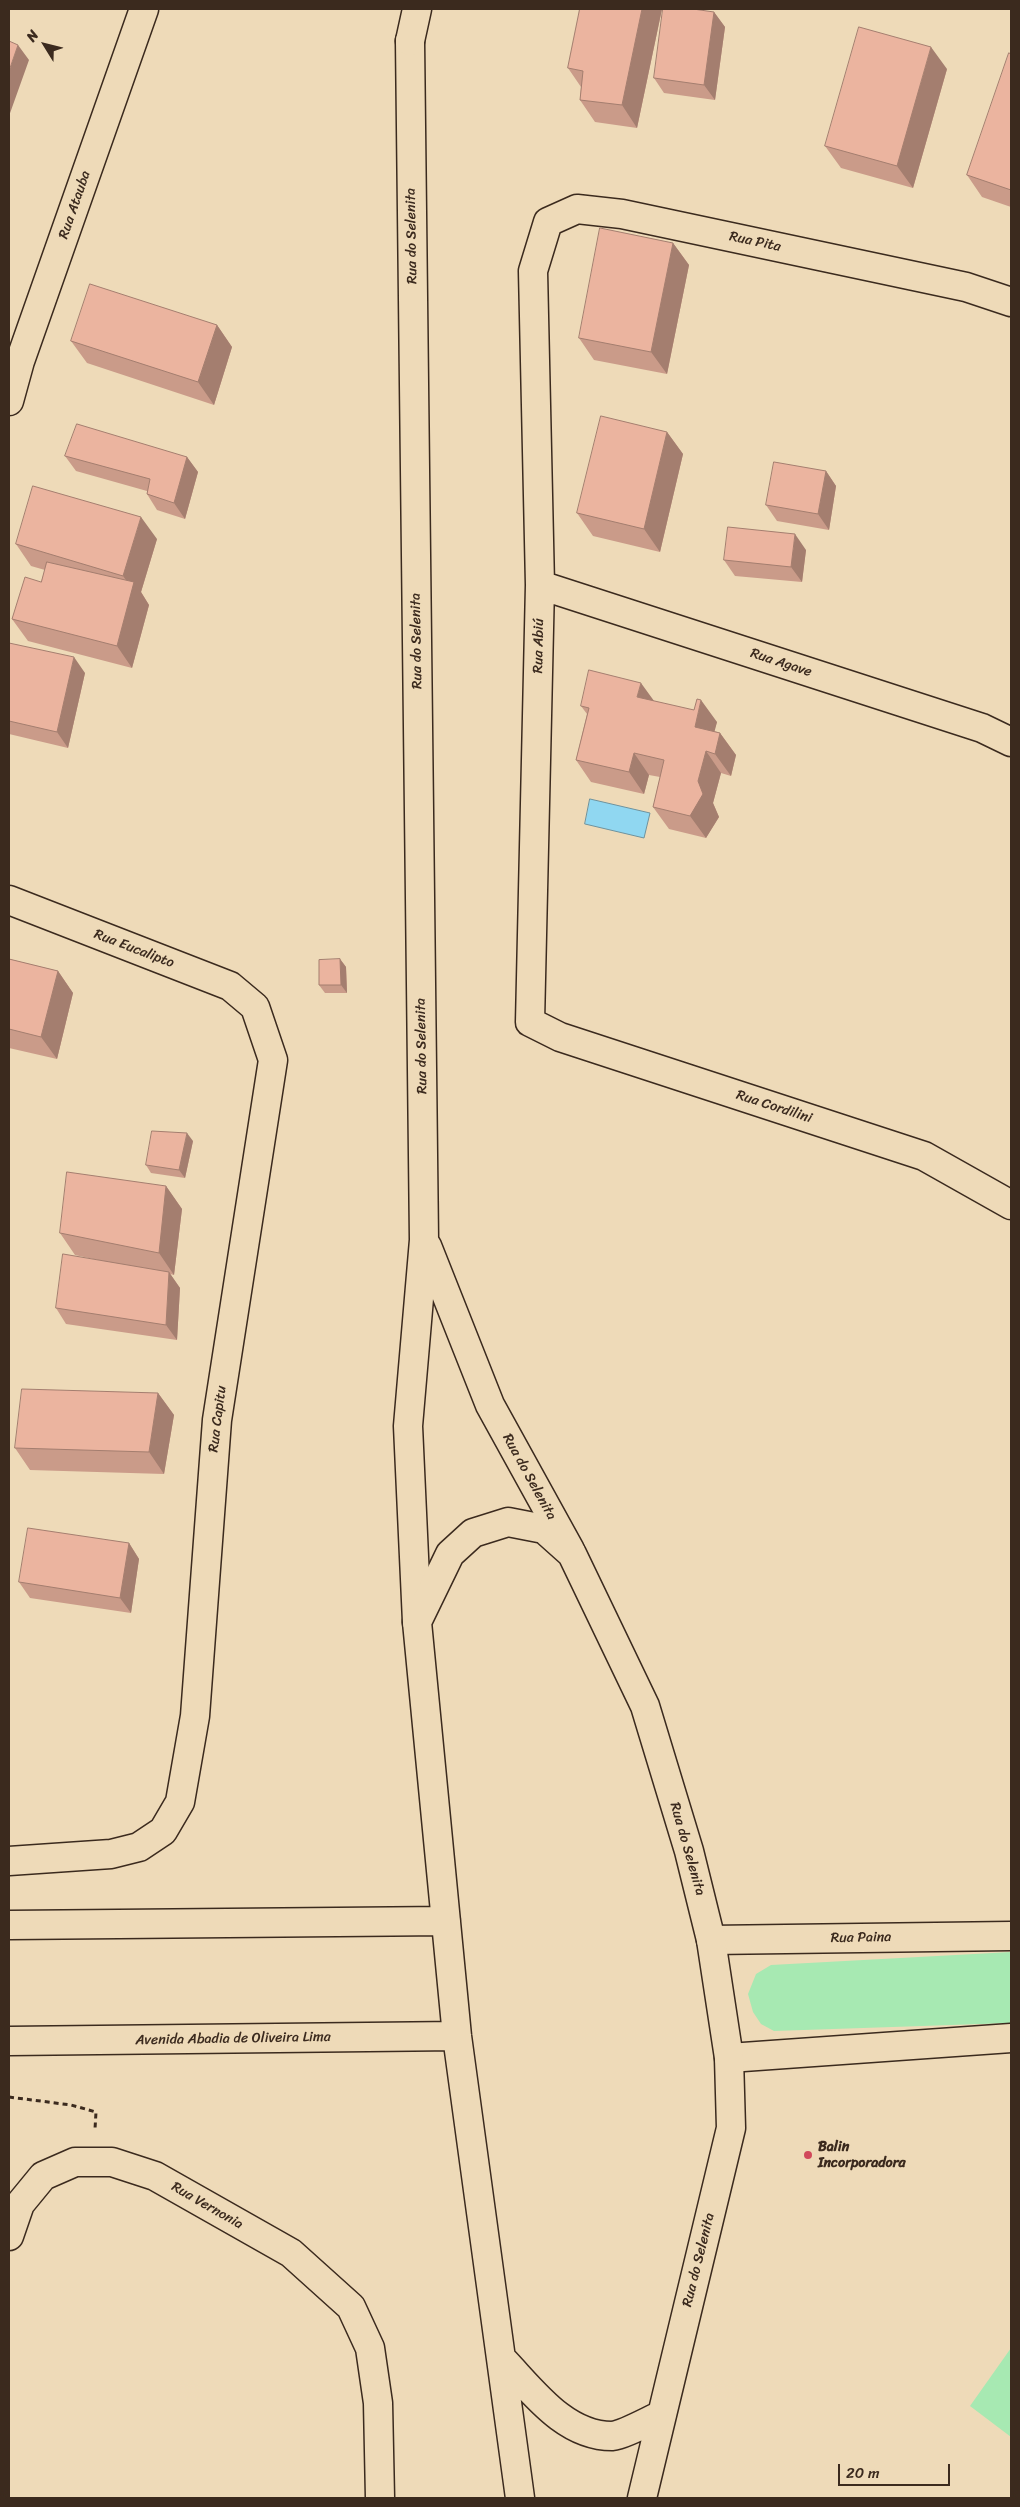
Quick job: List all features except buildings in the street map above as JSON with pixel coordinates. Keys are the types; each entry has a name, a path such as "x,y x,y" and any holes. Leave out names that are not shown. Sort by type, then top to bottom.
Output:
{"main road":[{"name":"Rua Atauba","path":"9,401 20,361 144,9"},
{"path":"408,9 410,41"},
{"path":"410,41 417,9"},
{"name":"Rua do Selenita","path":"410,41 424,1240 408,1426 417,1622 457,2036 520,2498"},
{"name":"Rua Pita","path":"533,271 548,222 577,209 622,214 966,286 1011,302"},
{"name":"Rua Abiú","path":"530,1022 544,587 533,271"},
{"name":"Rua Agave","path":"544,587 982,728 1011,742"},
{"name":"Rua Eucalipto","path":"9,900 230,986 255,1006"},
{"name":"Rua Capitu","path":"9,1861 111,1854 139,1847 163,1831 180,1802 194,1725 217,1420 273,1060 255,1006"},
{"name":"Rua Cordilini","path":"530,1022 560,1037 924,1156 1011,1205"},
{"name":"Rua do Selenita","path":"424,1240 490,1406 572,1554 644,1706 689,1851 711,1940 729,2058 732,2128 642,2498"},
{"path":"417,1622 450,1554 473,1533 508,1522 544,1528 572,1554"},
{"path":"9,1925 446,1921"},
{"name":"Rua Paina","path":"711,1940 1011,1936"},
{"name":"Avenida Abadia de Oliveira Lima","path":"9,2041 457,2036"},
{"path":"729,2058 1011,2038"},
{"name":"Rua Vernonia","path":"9,2236 20,2204 43,2176 75,2162 112,2162 155,2176 291,2253 351,2307 370,2348 378,2403 380,2498"},
{"path":"502,2359 554,2413 576,2428 613,2436 662,2415"}],"path":[{"path":"9,2097 71,2105 96,2112 95,2162"}],"green space":[{"path":"1011,1952 1011,2023 774,2031 761,2024 753,2012 748,1994 756,1974 771,1965"},
{"path":"1011,2348 1011,2437 970,2406"}],"water":[{"path":"590,799 650,813 644,838 585,824"}],"place":[{"name":"Balin Incorporadora","path":"808,2155"}]}
